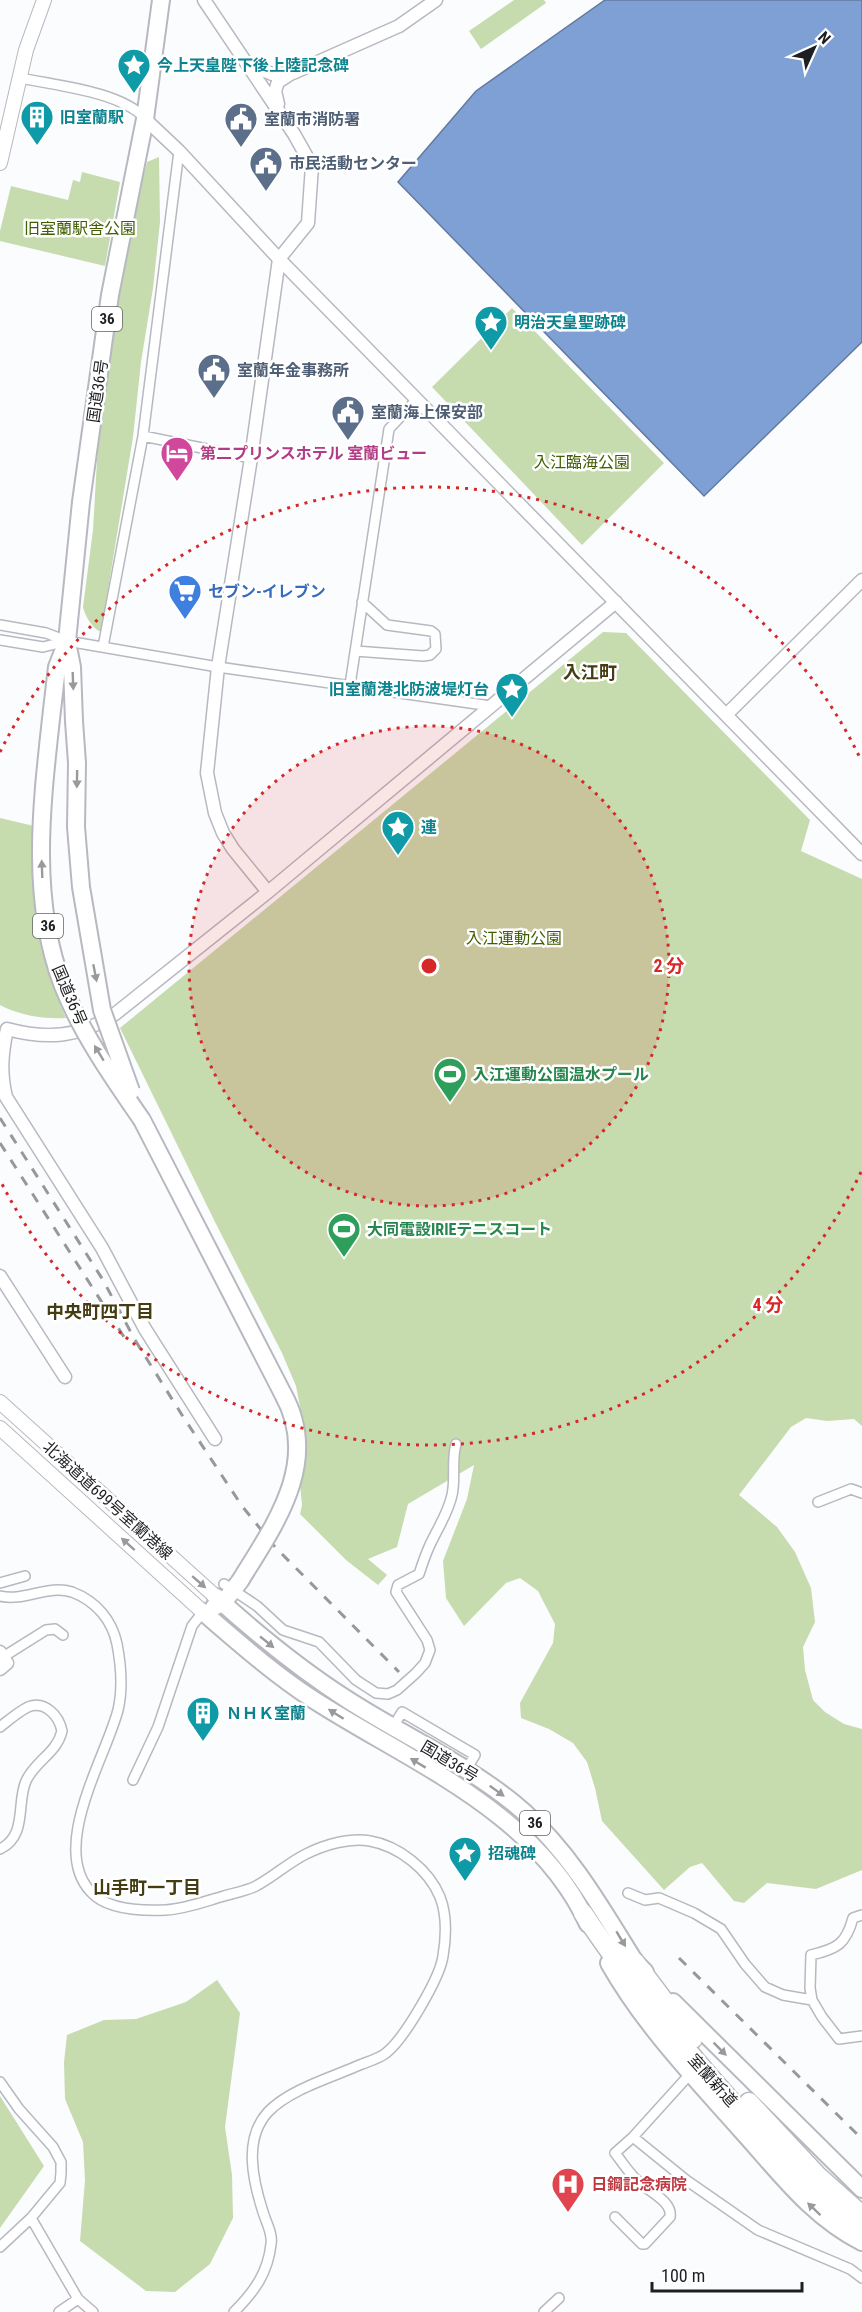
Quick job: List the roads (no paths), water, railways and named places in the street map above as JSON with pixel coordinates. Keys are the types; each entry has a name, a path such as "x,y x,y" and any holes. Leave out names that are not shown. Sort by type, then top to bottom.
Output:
{"highway":[{"name":"国道36号","path":"161,0 146,119 110,295 81,502 67,641 57,667 42,789 42,885 53,953 62,984 80,1023 141,1120 292,1409 297,1450 294,1482 278,1520 228,1588 286,1657 348,1701 466,1770 519,1808 562,1852 600,1905 635,1962 683,2013 862,2189"},
{"name":"国道36号","path":"67,641 72,667 77,763 76,827 89,943 102,1010 141,1120"},
{"path":"203,1612 228,1588"},
{"name":"国道36号","path":"203,1612 267,1666 312,1698 473,1796 503,1818 526,1839 550,1865 583,1913 613,1970 690,2074 823,2218 862,2242"},
{"name":"室蘭新道","path":"583,1913 639,1993 817,2175 862,2215"},
{"name":"室蘭新道","path":"635,1962 685,2039 820,2196 862,2231"}],"main road":[{"path":"0,163 26,50 44,0"},
{"name":"北海道道699号室蘭港線","path":"0,1402 228,1588"},
{"name":"北海道道699号室蘭港線","path":"0,1428 203,1612"}],"street":[{"path":"204,0 312,166 308,223 279,259 218,667 207,773 214,813 223,832 233,849 268,892"},
{"path":"279,112 275,91 278,82 292,73 399,26 436,0"},
{"path":"247,63 272,74 292,73"},
{"path":"21,78 114,99 137,110 179,151 279,259 862,854"},
{"path":"103,647 143,436 179,151"},
{"path":"350,685 388,429 417,399"},
{"path":"143,436 251,458"},
{"path":"726,715 862,580"},
{"path":"215,1439 145,1329 102,1248 6,1097 1,1079 2,1027 29,1035 58,1035 96,1026 115,1014 268,892 616,602"},
{"path":"355,651 423,656 430,655 436,649 435,634 431,631 384,624 363,603"},
{"path":"0,625 46,633 67,641 218,667 491,706"},
{"path":"0,640 43,647 67,641"},
{"path":"0,1276 65,1377"},
{"path":"228,1588 257,1606 283,1630 319,1642 356,1680 376,1693 388,1694 397,1690 425,1663 430,1650 428,1640 396,1592 398,1585 419,1574 429,1547 448,1511 454,1472 452,1458 456,1444"},
{"path":"818,1502 851,1489 862,1492"},
{"path":"0,1583 25,1576"},
{"path":"0,1596 11,1599 53,1590 69,1591 87,1600 114,1628 121,1664 118,1708 81,1812 76,1856 82,1880 92,1894 116,1907 168,1910 253,1888 307,1854 340,1842 369,1841 400,1852 424,1872 440,1898 446,1926 443,1960 410,2025 387,2052 283,2098 266,2114 254,2135 251,2158 259,2199 272,2240 265,2273 253,2292 234,2312"},
{"path":"133,1780 158,1727 192,1626 203,1612"},
{"path":"0,1670 7,1663 2,1654 46,1630 55,1629 58,1636"},
{"path":"0,1727 29,1706 41,1706 51,1710 62,1731 54,1748 31,1771 25,1784 17,1832 0,1849"},
{"path":"628,1893 645,1900 659,1898 721,1929 745,1964 765,1987 783,1995 812,2000"},
{"path":"862,1915 853,1918 848,1935 838,1945 830,1951 811,1955 810,1988 812,2000 839,2039 862,2036"},
{"path":"615,2217 642,2244 645,2244 670,2217 671,2212 668,2206 640,2184 615,2153 633,2137 690,2074"},
{"path":"0,2082 19,2109 53,2147 60,2162 60,2183 30,2218 0,2247"},
{"path":"633,2137 686,2180 758,2230 850,2269 862,2278"},
{"path":"30,2218 78,2299 93,2312"},
{"path":"544,2312 559,2298"},
{"path":"59,2312 78,2299"}],"water":[{"path":"605,0 862,0 862,342 704,496 398,182 476,91"}],"railway":[{"path":"0,1118 103,1280 135,1340 242,1506 275,1547 399,1672"},
{"path":"0,1143 124,1337"},
{"path":"679,1958 862,2139"}],"place":[{"name":"今上天皇陛下後上陸記念碑","path":"134,94"},
{"name":"旧室蘭駅","path":"37,146"},
{"name":"室蘭市消防署","path":"241,148"},
{"name":"市民活動センター","path":"266,192"},
{"name":"明治天皇聖跡碑","path":"491,351"},
{"name":"室蘭年金事務所","path":"214,399"},
{"name":"室蘭海上保安部","path":"348,441"},
{"name":"第二プリンスホテル 室蘭ビュー","path":"177,482"},
{"name":"セブン-イレブン","path":"185,620"},
{"name":"旧室蘭港北防波堤灯台","path":"512,718"},
{"name":"連","path":"398,856"},
{"name":"入江運動公園温水プール","path":"450,1103"},
{"name":"大同電設IRIEテニスコート","path":"344,1258"},
{"name":"ＮＨＫ室蘭","path":"203,1742"},
{"name":"招魂碑","path":"465,1882"},
{"name":"日鋼記念病院","path":"568,2213"}],"district":[{"name":"入江町","path":"590,673"},
{"name":"中央町四丁目","path":"100,1312"},
{"name":"山手町一丁目","path":"147,1888"}],"park label":[{"name":"旧室蘭駅舎公園","path":"80,228"},
{"name":"入江臨海公園","path":"582,462"},
{"name":"入江運動公園","path":"514,938"}]}
